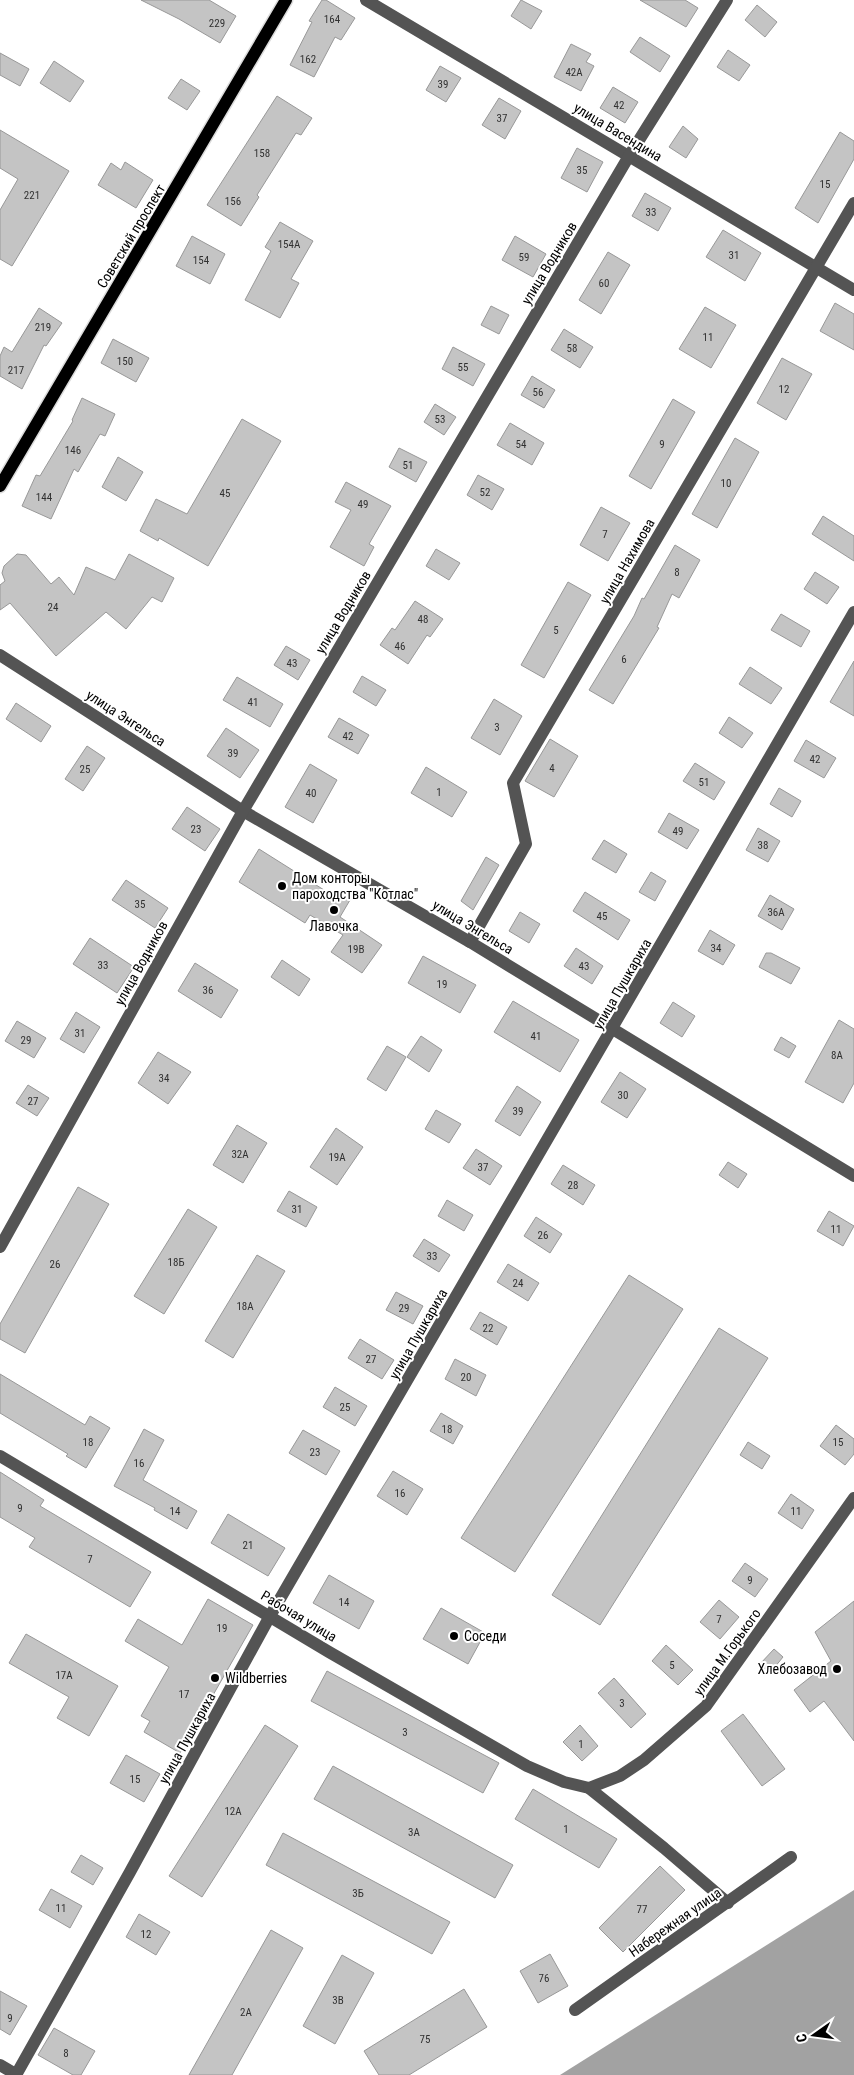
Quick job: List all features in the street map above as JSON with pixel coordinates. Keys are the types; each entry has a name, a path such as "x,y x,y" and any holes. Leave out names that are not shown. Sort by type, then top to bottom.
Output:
{"main road":[{"name":"Советский проспект","path":"0,486 286,0"}],"street":[{"name":"улица Васендина","path":"366,0 854,290"},
{"name":"улица Водников","path":"0,1247 243,811 629,156 727,0"},
{"name":"улица Нахимова","path":"470,942 526,844 513,783 854,203"},
{"name":"улица Пушкариха","path":"16,2075 270,1616 854,612"},
{"name":"улица Энгельса","path":"0,655 243,811 470,942 854,1176"},
{"name":"Рабочая улица","path":"0,1456 527,1766 564,1782 589,1788"},
{"name":"улица М.Горького","path":"589,1788 620,1776 644,1760 706,1706 854,1498"},
{"path":"589,1788 664,1848 728,1903"},
{"name":"Набережная улица","path":"575,2010 792,1857"},
{"path":"0,2065 16,2075"}],"shaded area":[{"path":"854,1890 854,2075 560,2075"}],"building":[{"path":"141,0 209,0 236,16 220,43"},
{"path":"322,0 326,0 355,18 341,40 335,37 314,77 290,65 312,22 309,21"},
{"path":"521,0 542,11 531,29 511,16"},
{"path":"640,0 685,0 698,8 686,27"},
{"path":"757,5 777,22 765,37 745,20"},
{"path":"640,37 670,56 660,72 630,52"},
{"path":"571,44 591,54 586,62 594,66 581,91 554,77"},
{"path":"728,50 750,65 739,81 717,67"},
{"path":"0,53 29,69 20,86 0,75"},
{"path":"54,61 84,81 70,102 40,83"},
{"path":"440,66 461,78 446,102 426,90"},
{"path":"181,79 200,91 187,110 168,98"},
{"path":"613,87 638,102 625,123 600,108"},
{"path":"277,96 312,118 301,135 296,133 257,195 259,197 241,226 207,205"},
{"path":"499,98 521,111 505,139 482,125"},
{"path":"683,126 698,139 686,158 669,147"},
{"path":"0,130 69,171 12,266 0,259 0,210 18,179 0,168"},
{"path":"840,132 854,141 854,159 818,223 795,208"},
{"path":"577,148 603,162 587,192 561,178"},
{"path":"125,162 153,180 136,208 98,185 111,163 121,170"},
{"path":"645,193 671,208 658,231 632,216"},
{"path":"280,222 313,241 291,279 299,283 280,318 245,300 271,251 265,247"},
{"path":"723,230 761,253 745,281 706,257"},
{"path":"192,236 225,254 210,284 176,266"},
{"path":"515,236 546,254 533,277 502,260"},
{"path":"608,252 630,265 601,314 579,300"},
{"path":"835,303 854,314 854,350 820,331"},
{"path":"491,306 509,315 499,334 481,325"},
{"path":"705,307 736,325 711,368 679,349"},
{"path":"39,308 62,323 46,346 44,345 22,389 0,376 0,356 4,347 12,352"},
{"path":"564,329 593,347 580,368 551,350"},
{"path":"113,339 149,358 136,382 101,363"},
{"path":"453,347 485,364 473,386 442,369"},
{"path":"782,358 812,374 786,420 757,403"},
{"path":"532,376 555,390 544,408 521,395"},
{"path":"82,398 115,414 105,436 100,434 78,472 74,469 51,519 22,506 36,475 40,476 73,421"},
{"path":"673,399 695,412 651,489 629,476"},
{"path":"435,404 456,417 444,435 424,422"},
{"path":"242,419 281,441 208,566 159,538 158,541 140,531 156,499 187,514"},
{"path":"510,423 544,443 532,465 497,445"},
{"path":"735,438 759,452 717,528 692,514"},
{"path":"399,448 427,462 416,482 389,467"},
{"path":"118,457 143,472 126,501 102,487"},
{"path":"478,475 504,489 492,510 467,495"},
{"path":"346,482 391,506 369,544 374,547 364,566 330,547 351,510 335,502"},
{"path":"601,507 630,523 608,561 580,545"},
{"path":"823,516 854,536 854,561 812,534"},
{"path":"675,545 700,560 679,598 672,594 657,627 659,628 613,704 589,690"},
{"path":"436,549 460,563 449,580 426,566"},
{"path":"17,554 26,555 51,584 59,577 74,595 86,567 115,580 129,554 174,578 162,602 152,597 126,629 106,612 56,656 10,603 0,610 0,585 5,581 2,573 4,566"},
{"path":"815,572 839,587 827,604 804,589"},
{"path":"568,582 591,595 544,678 521,665"},
{"path":"415,601 443,619 430,637 427,635 408,664 380,645 392,628 395,630"},
{"path":"781,614 810,631 801,647 771,630"},
{"path":"286,646 310,660 298,680 274,665"},
{"path":"854,661 854,716 830,702"},
{"path":"750,667 782,688 771,704 739,684"},
{"path":"362,676 386,690 376,706 353,692"},
{"path":"237,677 283,704 270,727 223,700"},
{"path":"494,699 522,716 500,755 471,738"},
{"path":"16,703 51,726 41,742 6,719"},
{"path":"729,717 753,733 742,748 719,733"},
{"path":"339,718 369,735 358,754 328,737"},
{"path":"226,728 259,750 240,778 207,756"},
{"path":"550,739 578,756 554,797 525,781"},
{"path":"806,740 836,758 824,778 794,761"},
{"path":"87,746 105,758 83,791 65,779"},
{"path":"695,763 725,782 714,800 683,781"},
{"path":"310,764 337,780 313,823 285,807"},
{"path":"426,767 467,792 452,817 411,793"},
{"path":"779,788 801,801 792,817 770,804"},
{"path":"187,807 220,829 205,851 172,829"},
{"path":"669,813 699,830 687,849 658,832"},
{"path":"758,828 780,841 768,862 746,850"},
{"path":"604,840 627,854 616,873 592,859"},
{"path":"259,849 332,895 334,891 350,900 340,917 382,945 362,973 331,952 343,935 310,915 305,923 239,882"},
{"path":"486,857 499,865 473,910 461,901"},
{"path":"651,872 666,881 655,901 639,892"},
{"path":"126,880 168,908 155,928 112,900"},
{"path":"585,892 630,920 618,940 573,911"},
{"path":"770,895 794,909 782,930 758,916"},
{"path":"520,912 540,924 529,943 509,931"},
{"path":"710,930 735,945 723,965 698,951"},
{"path":"90,938 134,967 117,993 73,964"},
{"path":"576,948 603,966 592,984 564,966"},
{"path":"766,953 771,953 800,968 791,984 759,967"},
{"path":"423,956 476,985 460,1013 408,983"},
{"path":"282,960 310,979 299,996 271,977"},
{"path":"195,963 238,990 221,1018 178,991"},
{"path":"513,1001 579,1040 560,1072 494,1032"},
{"path":"673,1002 695,1016 682,1037 660,1023"},
{"path":"76,1012 100,1027 84,1053 60,1039"},
{"path":"839,1020 854,1029 854,1083 843,1103 805,1082"},
{"path":"17,1021 46,1038 34,1058 5,1041"},
{"path":"421,1036 442,1050 429,1072 407,1057"},
{"path":"781,1037 796,1046 789,1058 774,1050"},
{"path":"387,1046 406,1057 386,1091 367,1079"},
{"path":"158,1052 191,1072 168,1104 138,1083"},
{"path":"620,1072 646,1089 627,1118 601,1102"},
{"path":"28,1085 49,1098 37,1116 16,1103"},
{"path":"517,1086 541,1102 520,1136 495,1121"},
{"path":"436,1110 461,1124 449,1143 425,1129"},
{"path":"237,1125 267,1143 243,1183 213,1165"},
{"path":"336,1128 363,1147 337,1185 310,1167"},
{"path":"476,1149 502,1166 490,1185 463,1168"},
{"path":"728,1162 747,1174 738,1188 719,1175"},
{"path":"563,1165 595,1185 583,1205 551,1184"},
{"path":"78,1187 109,1204 25,1353 0,1339 0,1324"},
{"path":"289,1191 317,1207 306,1227 277,1211"},
{"path":"447,1200 473,1215 464,1231 438,1216"},
{"path":"188,1209 217,1227 164,1314 134,1296"},
{"path":"829,1211 854,1226 843,1246 817,1231"},
{"path":"536,1217 562,1234 550,1253 524,1236"},
{"path":"424,1239 450,1255 439,1272 413,1256"},
{"path":"257,1255 285,1271 233,1358 205,1341"},
{"path":"508,1264 539,1283 528,1301 497,1282"},
{"path":"629,1275 683,1309 515,1572 461,1538"},
{"path":"396,1292 423,1306 413,1324 386,1310"},
{"path":"480,1312 507,1327 497,1345 470,1329"},
{"path":"719,1328 768,1358 600,1625 552,1595"},
{"path":"360,1339 394,1360 382,1379 348,1358"},
{"path":"455,1359 486,1375 476,1396 445,1379"},
{"path":"0,1374 85,1425 90,1416 110,1428 86,1468 66,1456 68,1454 0,1413"},
{"path":"335,1387 367,1406 355,1426 323,1407"},
{"path":"441,1413 463,1426 453,1444 430,1431"},
{"path":"836,1425 854,1439 854,1454 845,1465 820,1446"},
{"path":"144,1429 164,1440 143,1480 197,1511 187,1529 154,1510 155,1508 114,1486"},
{"path":"303,1430 340,1451 326,1475 289,1453"},
{"path":"748,1442 770,1456 762,1469 740,1455"},
{"path":"393,1471 423,1489 407,1515 377,1496"},
{"path":"0,1472 44,1500 40,1506 151,1572 130,1607 29,1547 35,1538 0,1517"},
{"path":"791,1494 814,1510 802,1529 778,1513"},
{"path":"228,1514 285,1548 268,1576 211,1543"},
{"path":"745,1563 768,1579 755,1597 732,1581"},
{"path":"329,1575 374,1601 359,1629 313,1603"},
{"path":"208,1599 253,1625 180,1753 144,1732 150,1721 141,1716 169,1667 125,1641 138,1619 182,1645"},
{"path":"719,1600 739,1617 720,1639 700,1622"},
{"name":"Хлебозавод","path":"854,1601 854,1741 824,1701 810,1712 794,1690 831,1661 815,1632"},
{"name":"Соседи","path":"441,1608 485,1633 468,1664 423,1639"},
{"path":"26,1634 118,1686 89,1736 57,1718 69,1697 9,1663"},
{"path":"666,1645 693,1670 678,1685 652,1661"},
{"path":"774,1649 783,1657 770,1673 760,1664"},
{"path":"327,1671 499,1763 483,1793 311,1701"},
{"path":"614,1678 646,1714 631,1728 598,1693"},
{"path":"743,1714 785,1769 762,1786 721,1731"},
{"path":"265,1725 298,1746 202,1897 169,1876"},
{"path":"580,1725 598,1746 582,1761 563,1742"},
{"path":"126,1755 160,1774 144,1802 110,1783"},
{"path":"333,1766 513,1865 495,1898 314,1799"},
{"path":"533,1789 617,1839 599,1868 515,1819"},
{"path":"283,1833 450,1922 432,1954 266,1865"},
{"path":"81,1855 103,1868 93,1885 71,1872"},
{"path":"660,1866 685,1890 623,1952 599,1928"},
{"path":"51,1889 82,1906 70,1928 39,1910"},
{"path":"139,1914 170,1932 156,1955 126,1937"},
{"path":"271,1930 303,1948 232,2075 189,2075"},
{"path":"550,1954 568,1986 538,2003 520,1971"},
{"path":"342,1955 374,1973 335,2044 303,2026"},
{"path":"464,1989 487,2027 409,2075 379,2075 364,2051"},
{"path":"0,1991 27,2006 10,2035 0,2029"},
{"path":"54,2028 95,2051 81,2075 73,2075 38,2055"}],"place":[{"name":"Дом конторы пароходства \"Котлас\"","path":"282,886"},
{"name":"Лавочка","path":"334,910"},
{"name":"Соседи","path":"454,1636"},
{"name":"Хлебозавод","path":"837,1669"},
{"name":"Wildberries","path":"215,1678"}]}
